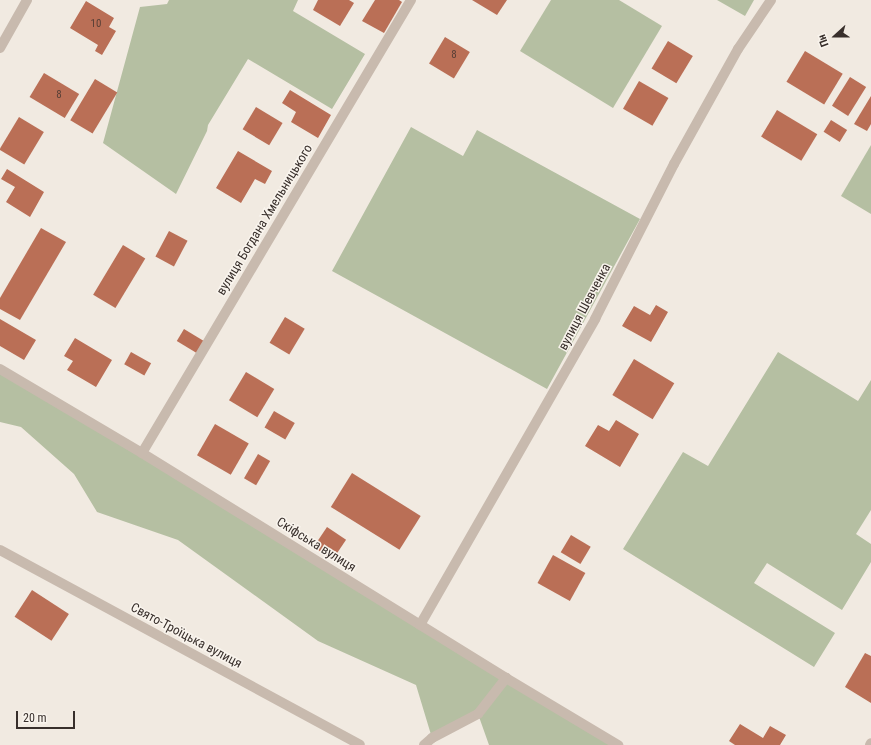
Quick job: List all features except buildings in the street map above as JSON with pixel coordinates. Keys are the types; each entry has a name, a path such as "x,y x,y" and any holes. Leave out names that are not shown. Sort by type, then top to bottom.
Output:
{"street":[{"path":"0,48 27,0"},
{"name":"вулиця Богдана Хмельницького","path":"142,453 411,0"},
{"name":"вулиця Шевченка","path":"420,625 595,319 693,130 738,49 771,0"},
{"name":"Скіфська вулиця","path":"0,369 142,453 506,678 618,745"},
{"name":"Свято-Троїцька вулиця","path":"0,550 360,745"},
{"path":"424,745 432,738 478,714 506,678"}],"green space":[{"path":"169,0 298,0 293,11 365,54 332,109 248,59 208,125 207,131 176,194 103,143 140,7 167,4"},
{"path":"551,0 619,0 662,26 613,108 520,51"},
{"path":"717,0 754,0 745,16"},
{"path":"411,127 463,156 477,130 640,219 547,389 332,271"},
{"path":"871,145 871,214 841,196"},
{"path":"778,352 858,401 871,380 871,510 856,534 871,544 871,562 842,610 767,563 754,583 835,633 814,667 623,549 683,452 708,466"},
{"path":"0,369 615,745 489,745 478,714 432,738 416,685 318,641 178,540 97,512 74,474 21,427 0,422"}]}
